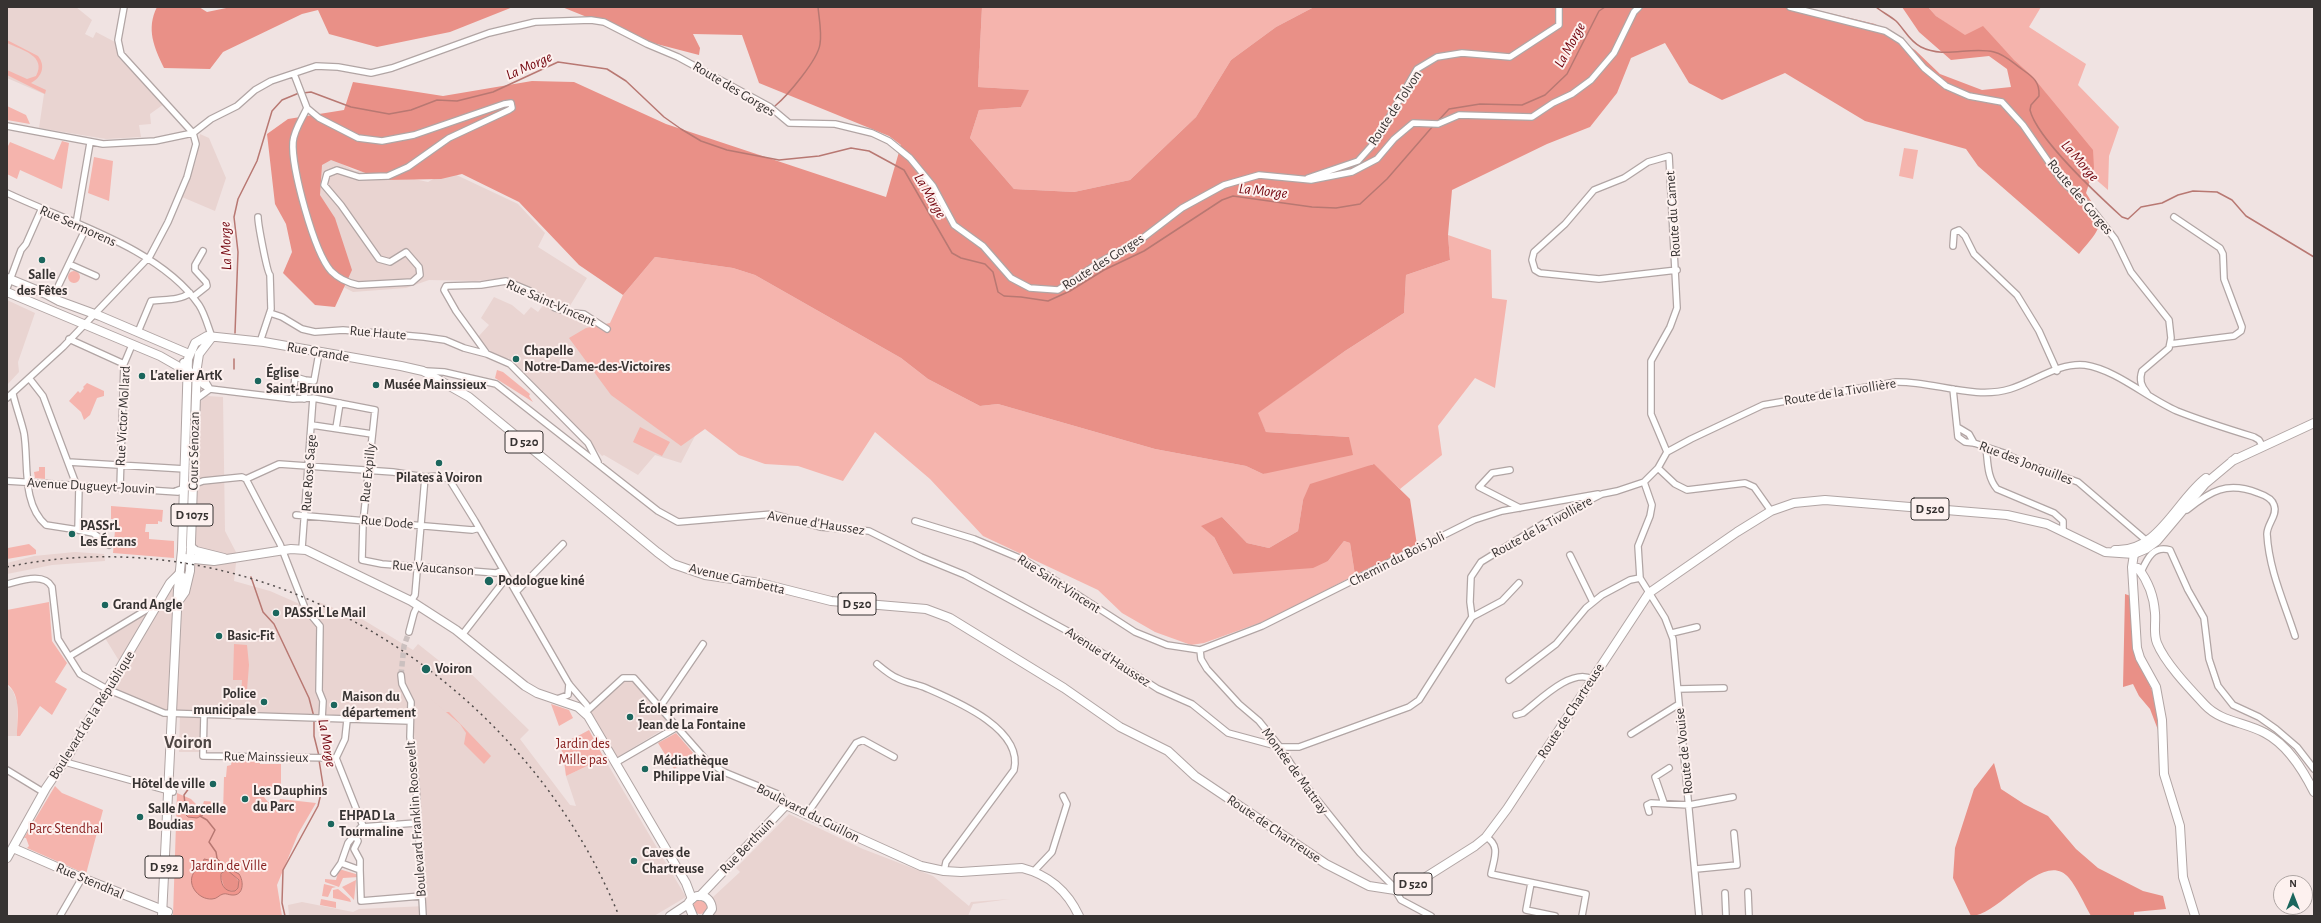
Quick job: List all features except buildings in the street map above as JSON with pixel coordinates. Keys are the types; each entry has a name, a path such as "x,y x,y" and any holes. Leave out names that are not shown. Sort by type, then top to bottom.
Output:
{"main road":[{"path":"9,278 81,310 138,332 190,361 197,367"},
{"path":"7,292 160,356 190,361"},
{"path":"72,320 81,318 81,310"},
{"name":"D 520","path":"190,361 195,343 207,336 212,337"},
{"name":"Rue Grande","path":"212,337 260,342 401,366"},
{"name":"Cours Sénozan","path":"181,558 190,361"},
{"name":"Avenue Gambetta","path":"401,366 423,371 469,396 673,564 697,573 760,583 831,601 915,607 938,612 971,630 1064,688 1088,705"},
{"name":"Cours Sénozan","path":"185,592 191,547 197,367"},
{"path":"2150,544 2167,521 2200,482 2215,470 2236,458 2314,423"},
{"path":"186,446 190,454 189,469 194,483"},
{"path":"2196,916 2183,878 2180,826 2164,774 2162,720 2158,693 2138,653 2133,579 2136,569 2137,551 2150,544 2178,517 2205,484 2236,458"},
{"name":"Route de Chartreuse","path":"1088,705 1120,727 1168,751 1195,776 1326,864 1369,886 1395,890 1418,882 1460,856 1486,837 1507,809 1649,593 1737,532 1771,512 1805,501 1839,501 2022,517 2063,531 2105,552 2137,551"},
{"name":"D 1075","path":"191,547 196,552 227,558"},
{"path":"302,548 365,577 415,603 462,635 525,686 536,693 578,707 585,712 686,883 697,898 711,905 708,916"},
{"name":"D 1075","path":"181,558 214,561 302,548"},
{"name":"D 592","path":"165,914 179,574 181,558"},
{"path":"2136,569 2154,600 2154,631 2156,642 2168,660 2206,706 2224,718 2265,732 2278,741 2294,758 2314,792"},
{"path":"178,602 185,592 184,578 179,574"},
{"name":"Boulevard de la République","path":"7,858 10,846 43,792 65,762 170,583 179,574"},
{"name":"Boulevard du Guillon","path":"786,805 921,866 944,871 1022,868 1034,871"},
{"name":"Rue Berthuin","path":"697,898 786,805"},
{"name":"Rue Stendhal","path":"10,846 165,914"},
{"path":"1034,871 1060,887 1078,916"},
{"path":"672,915 691,915 697,898"},
{"path":"672,915 697,898"}],"street":[{"path":"7,398 70,339 82,324 149,258 168,222 187,177 196,144 193,133 121,54 118,40 124,7"},
{"name":"Route de Tolvon","path":"1306,178 1358,161 1375,142 1417,69 1437,58 1462,53 1510,57 1558,25 1560,7"},
{"name":"Route des Gorges","path":"193,133 212,119 237,106 255,90 270,81 316,66 338,67 371,73 392,68 489,33 535,22 591,20 604,22 698,68 770,107 789,123 835,124 872,133 889,141 910,158 933,186 954,225 983,246 1011,278 1030,288 1058,290 1100,262 1138,241 1182,208 1224,185 1260,175 1306,178 1311,180 1352,172 1377,159 1394,139 1413,123 1438,124 1458,115 1532,117 1553,103 1572,94 1591,80 1614,53 1634,12 1639,7"},
{"name":"Route des Gorges","path":"1790,7 1885,31 1902,41 1924,68 1946,86 1969,96 2002,102 2023,125 2062,181 2091,208 2116,239 2131,272 2169,320 2170,344"},
{"path":"294,74 298,80 307,106 319,118 358,138 382,141 414,135 504,104 511,103 512,106 509,110 449,138 408,167 388,176 359,177 337,170 327,174 324,185 341,205 379,259 390,262 406,252 419,267 420,274 412,282 358,285 350,283 338,276 326,263 297,183 293,142 307,106"},
{"path":"7,126 90,143 137,144 193,133"},
{"path":"76,224 90,143"},
{"name":"Route du Camet","path":"1667,452 1651,414 1651,361 1670,327 1677,308 1676,270 1670,200 1670,158 1667,155 1648,162 1624,178 1597,187 1565,224 1534,252 1532,260 1535,270 1540,273 1599,279 1676,270"},
{"name":"Rue Sermorens","path":"7,194 41,210 86,228 149,258 184,286 200,306 212,337"},
{"path":"7,288 9,278 21,250 26,244 41,210"},
{"path":"258,216 258,226 267,258 268,272 270,275 270,313 260,342"},
{"path":"2148,395 2141,383 2142,371 2166,352 2170,344 2234,336 2241,331 2242,327 2224,279 2223,254 2220,248 2174,217"},
{"path":"53,297 86,228"},
{"path":"1953,246 1954,232 1958,230 1965,236 1974,254 2017,295 2039,331 2057,371"},
{"path":"138,332 151,302 169,298 180,299 207,286 206,282 195,270 195,265 203,252"},
{"path":"69,264 96,276"},
{"name":"Rue Saint-Vincent","path":"487,354 456,311 444,290 449,284 481,285 506,281 530,291 555,308 572,313 584,314 608,329"},
{"name":"Rue Haute","path":"270,313 282,317 302,328 315,332 343,330 445,340 464,348 487,354 513,367 588,443 599,463"},
{"path":"70,339 124,364"},
{"name":"Rue Victor Mollard","path":"120,487 124,364 132,345"},
{"path":"283,370 295,377 306,380 314,380 319,353"},
{"path":"190,361 196,377 203,385 210,389 304,400 313,398 341,405 337,428"},
{"name":"Route de la Tivollière","path":"1472,617 1470,602 1471,577 1481,562 1546,522 1602,494 1617,491 1644,482 1658,468 1667,452 1763,405 1896,382 1909,382 1953,389 2001,391 2057,371 2084,365 2103,370 2176,410 2259,440 2263,447"},
{"path":"197,367 210,389"},
{"name":"Avenue d'Haussez","path":"423,371 438,371 490,381 496,384 599,463 658,511 678,522 773,514 820,527 869,531 921,557 964,575 1073,634 1158,689 1192,704 1228,733 1280,747"},
{"path":"293,399 295,377"},
{"path":"29,378 43,396 76,484 79,486 78,530"},
{"path":"304,400 306,380"},
{"path":"195,400 210,389"},
{"name":"Rue des Jonquilles","path":"1953,389 1959,428 1958,437 1965,442 1974,443 2004,453 2026,464 2076,481 2150,544"},
{"path":"13,394 24,433 28,483 35,510 44,523 50,526 93,533 108,545"},
{"name":"Rue Rose Sage","path":"302,548 306,516 313,398"},
{"name":"Rue Expilly","path":"341,405 373,412 363,520 362,560"},
{"path":"312,425 371,433"},
{"path":"1986,448 1988,472 1991,482 1997,489 2054,513 2063,522 2063,531"},
{"path":"68,462 185,469"},
{"path":"320,719 323,701 319,685 320,626 305,608 282,551 246,480 279,464 368,470 425,477 438,476 449,479 475,521 569,684 580,698 585,712"},
{"path":"1658,468 1675,484 1687,490 1745,483 1754,487 1771,512"},
{"path":"1510,470 1492,474 1479,487 1496,498 1521,508"},
{"name":"Avenue Dugueyt-Jouvin","path":"176,491 194,483 208,480 242,477 246,480"},
{"path":"409,632 414,613 425,477"},
{"name":"Avenue Dugueyt-Jouvin","path":"7,481 176,491 184,496"},
{"path":"1509,680 1556,644 1586,608 1593,602 1630,580 1640,578 1638,546 1650,516 1652,505 1644,482"},
{"path":"2167,521 2178,517 2203,497 2218,489 2237,486 2268,497 2274,505 2274,513 2267,532 2274,577 2295,636"},
{"name":"Chemin du Bois Joli","path":"1200,650 1262,626 1474,520 1521,508 1602,494"},
{"name":"Rue Dode","path":"296,515 472,530 478,528"},
{"name":"Rue Saint-Vincent","path":"915,521 974,539 1024,560 1135,632 1167,645 1200,650"},
{"path":"516,592 563,544"},
{"path":"2136,569 2148,557 2160,549 2170,550 2188,590 2204,618 2209,659 2218,686 2233,705 2259,717 2276,728 2297,747 2314,769"},
{"path":"1570,555 1593,602"},
{"name":"Rue Vaucanson","path":"362,560 418,567 496,573 503,570"},
{"path":"462,635 507,577"},
{"name":"Route de Vouise","path":"1640,578 1665,618 1672,633 1696,869 1699,916"},
{"path":"7,584 40,579 50,583 52,587 58,639 80,674 107,689 164,713 173,715 410,722"},
{"path":"1280,747 1299,748 1415,704 1425,691 1472,617 1495,606 1519,584"},
{"path":"70,656 146,610"},
{"path":"1672,633 1697,627"},
{"path":"660,707 703,644"},
{"name":"Montée de Mattray","path":"1200,650 1201,659 1207,669 1239,704 1259,721 1280,747 1302,781 1360,853 1395,890 1401,900 1431,916"},
{"path":"877,664 897,678 938,694 990,722 1006,738 1015,753 1017,760 1014,770 946,862 944,871"},
{"name":"Boulevard Franklin Roosevelt","path":"401,675 404,688 410,698 416,823 423,916"},
{"name":"Boulevard du Guillon","path":"585,712 623,678 628,676 634,678 712,765 724,772 780,795 786,805"},
{"path":"1516,715 1523,713 1573,677 1586,676 1592,679"},
{"path":"557,699 568,695 569,684"},
{"path":"1678,689 1724,688"},
{"path":"580,698 591,701 600,699"},
{"path":"1631,734 1679,704"},
{"name":"Rue Mainssieux","path":"204,715 203,756 336,758"},
{"path":"348,720 345,739 336,758 363,826"},
{"path":"615,763 677,727"},
{"path":"807,814 856,743 863,740 894,757"},
{"path":"65,762 170,791"},
{"path":"1664,804 1655,776 1669,768"},
{"path":"7,770 43,792"},
{"path":"1034,871 1052,852 1067,804 1063,796"},
{"path":"1649,812 1648,805 1651,803 1689,805 1733,797"},
{"path":"334,873 341,863 348,843 363,826 416,823"},
{"path":"1696,869 1736,865 1734,832"},
{"path":"355,836 358,841 354,848 360,860 362,901 421,896"},
{"path":"1486,837 1494,842 1496,846 1491,874 1586,894 1582,916"},
{"path":"341,863 360,870"},
{"path":"60,916 82,878"},
{"path":"1531,883 1526,910 1555,916"},
{"path":"1748,892 1749,916"},
{"path":"1725,893 1726,916"}],"shaded area":[{"path":"7,7 76,7 92,20 85,34 93,38 96,32 115,42 118,57 164,104 150,114 151,124 139,125 141,137 106,139 39,128 44,94 7,78"},
{"path":"157,7 199,7 207,12 231,7 513,7 450,32 377,47 329,34 318,10 302,14 223,52 210,69 164,68 154,45 152,30 152,23"},
{"path":"562,7 982,7 978,87 1029,90 1021,107 979,110 970,138 1014,189 1074,192 1130,180 1196,117 1231,60 1276,27 1314,7 1804,7 1875,24 1915,50 1940,74 1982,90 2011,87 2007,69 1989,56 1951,60 1919,32 1902,7 1928,7 1936,16 1965,35 1983,26 2014,60 2032,76 2093,150 2094,168 2086,193 2097,212 2099,225 2093,237 2079,254 1978,166 1966,149 1865,121 1785,73 1722,100 1689,83 1665,43 1631,58 1617,93 1590,127 1547,144 1452,190 1448,235 1450,260 1406,275 1404,313 1345,351 1258,413 1266,432 1349,437 1353,455 1263,474 1246,466 1155,449 998,404 980,406 928,379 901,358 755,275 733,268 655,257 623,295 579,265 519,202 462,174 441,179 384,180 331,160 322,165 320,195 335,218 352,270 335,307 315,305 283,273 292,252 286,224 275,204 267,134 288,119 344,110 353,82 443,96 532,81 574,82 666,124 886,197 901,145 889,136 759,83 742,35 693,34 700,48 699,55 649,42"},
{"path":"200,134 209,138 226,178 215,211 182,197 196,160"},
{"path":"331,158 355,171 382,172 428,182 448,171 518,204 545,233 538,247 587,278 568,309 554,305 524,285 506,278 476,281 429,280 406,288 353,292 338,284 314,172 317,161"},
{"path":"494,297 512,305 524,315 531,307 538,312 544,304 554,312 582,316 600,328 631,379 695,436 681,463 655,455 638,475 604,455 602,456 523,371 508,358 506,359 495,355 482,343 478,337 489,325 481,318"},
{"path":"7,300 35,313 18,362 19,372 7,385"},
{"path":"207,396 223,397 225,531 237,554 234,581 270,591 318,612 316,609 319,602 351,615 352,613 413,650 418,644 452,671 459,662 529,730 520,739 570,805 576,806 566,776 604,758 686,897 654,916 289,916 288,905 302,902 353,912 359,909 426,906 413,718 202,713 201,752 179,752 180,712 166,712 107,685 121,664 105,638 152,608 176,568 193,571 199,403"},
{"path":"1374,464 1410,499 1417,545 1355,575 1350,543 1344,541 1328,561 1313,568 1233,574 1214,537 1201,526 1222,517 1247,543 1269,548 1298,531 1303,500 1310,484"},
{"path":"75,552 104,554 105,561 52,565 7,574 7,563 34,556"},
{"path":"2125,594 2131,596 2134,645 2156,701 2158,730 2150,709 2139,696 2133,684 2123,687"},
{"name":"École primaire Jean de La Fontaine","path":"628,677 672,724 616,758 590,711"},
{"path":"7,685 13,691 17,702 17,736 7,736"},
{"path":"1994,763 2001,789 2024,804 2048,816 2076,849 2098,868 2143,891 2163,896 2166,909 2134,912 2134,916 2091,916 2069,878 2059,871 2047,871 2034,877 1995,906 1982,913 1971,916 1953,878 1955,848 1974,789"},
{"path":"185,804 198,809 203,815 197,818 188,817 183,812"},
{"path":"789,814 863,849 933,876 969,906 971,902 1010,899 973,904 968,916 712,916 715,909 713,897 740,872 736,868"},
{"path":"217,858 224,866 239,874 242,880 242,888 239,893 236,895 223,894 212,899 207,899 202,897 194,890 191,881 195,871 202,869 204,859 209,860 213,864","holes":["227,870 239,880 238,888 235,891 231,891 225,889 222,884 221,874"]},
{"path":"229,870 240,883 235,891 225,890 221,876 223,872"}],"green space":[{"path":"982,7 1314,7 1276,27 1231,60 1196,117 1130,180 1074,192 1014,189 970,138 979,110 1021,107 1028,90 978,87"},
{"path":"1928,7 2041,7 2029,27 2086,64 2078,85 2119,127 2109,156 2108,190 2085,170 2045,92 1936,16"},
{"path":"7,40 38,56 42,64 42,71 38,78 31,83 46,90 45,94 7,75 7,70 27,79 36,76 39,69 36,59 26,51 7,43"},
{"path":"7,106 26,115 30,124 7,120"},
{"path":"62,141 69,143 62,189 20,170 17,179 7,174 7,148 10,142 54,160"},
{"path":"1904,148 1918,150 1913,179 1899,176"},
{"path":"94,157 113,161 109,201 88,193"},
{"path":"1448,235 1491,250 1492,298 1507,300 1495,388 1475,378 1438,426 1442,455 1400,489 1373,464 1303,500 1298,531 1269,548 1247,543 1222,517 1214,537 1233,574 1328,561 1344,541 1350,543 1355,575 1273,618 1204,643 1191,645 1155,632 1122,613 1098,590 983,536 930,479 875,432 843,481 798,466 765,464 739,455 705,429 681,446 611,395 569,338 586,328 610,323 623,295 655,257 733,268 755,275 901,358 928,379 980,406 998,404 1155,449 1246,466 1263,474 1349,437 1266,432 1257,413 1345,351 1404,313 1406,275 1450,260"},
{"path":"72,271 76,271 80,277 76,283 72,283 68,279 68,275"},
{"path":"497,370 503,372 530,394 529,396 533,402 495,378"},
{"path":"87,383 104,391 104,396 97,398 90,415 84,420 81,412 69,401 78,391 80,393"},
{"path":"640,427 670,442 662,456 633,442"},
{"path":"39,467 45,467 45,479 35,478 34,472 39,471"},
{"path":"111,506 163,510 162,522 158,521 158,524 146,524 145,532 149,532 149,539 174,541 174,558 113,553 116,519 111,519"},
{"path":"7,544 8,548 29,544 36,550 36,554 7,559"},
{"path":"49,602 52,641 67,663 55,682 67,689 52,715 40,706 20,736 17,736 17,701 12,689 7,684 7,610"},
{"path":"234,644 247,645 249,665 247,690 251,691 250,695 241,694 242,680 233,680"},
{"path":"426,695 446,712 449,712 491,756 484,764 464,744 466,733 460,724"},
{"path":"551,704 569,710 573,718 559,726"},
{"name":"Jardin des Mille pas","path":"589,730 604,758 566,776 563,754 560,746 573,738 575,740 579,738 578,736"},
{"path":"676,733 695,755 674,769 658,743"},
{"name":"Jardin de Ville","path":"232,759 260,760 260,764 281,764 281,793 260,792 268,802 279,803 280,799 316,803 298,834 277,885 282,916 173,916 177,793 191,799 197,805 203,804 204,801 216,802 221,815 223,814 224,777 226,777 227,766 231,765"},
{"name":"Parc Stendhal","path":"55,786 62,793 103,810 86,874 27,848 29,846 26,838 24,838"},
{"path":"339,869 359,875 359,877 343,878 339,887 325,882 325,879 336,880"},
{"path":"356,880 354,900 342,887"},
{"path":"324,884 336,887 332,888 328,897 322,896"},
{"path":"338,889 350,899 351,902 333,898 333,890"},
{"path":"321,899 336,902 336,908 320,905"},
{"path":"697,900 703,900 707,904 707,910 703,914 697,914 693,910 693,904"}],"waterway":[{"path":"775,106 801,77 818,51 821,35 818,7"},
{"name":"La Morge","path":"1437,122 1449,109 1480,104 1522,105 1545,95 1567,74 1599,11 1605,7"},
{"name":"La Morge","path":"1815,7 1826,7"},
{"name":"La Morge","path":"1876,7 1896,21 1910,39 1921,47 1939,52 1976,50 1998,53 2006,57 2030,75 2037,83 2039,91 2039,96 2031,105 2030,110 2035,122 2044,136 2070,166 2122,217 2128,219 2141,207 2162,203 2178,195 2193,191 2217,192 2232,200 2246,216 2314,257"},
{"name":"La Morge","path":"303,93 311,92 351,107 389,114 411,110 437,100 457,101 493,92 558,62 607,69 626,81 664,117 681,129 701,141 727,150 779,160 819,156 851,148 869,151 904,170 952,253 961,258 985,264 993,272 998,292 1004,296 1048,301 1070,291 1104,270 1144,251 1222,200 1233,196 1312,207 1336,208 1360,204 1387,179 1433,126"},
{"name":"La Morge","path":"235,333 238,252 234,217 238,199 257,161 272,111 282,100 299,93"},
{"name":"La Morge","path":"234,359 234,369"},
{"name":"La Morge","path":"251,577 263,612 274,624 309,698 314,717"},
{"name":"La Morge","path":"314,720 314,736 319,756"},
{"name":"La Morge","path":"285,916 282,903 283,870 318,806 323,785 319,760"},
{"path":"185,804 184,795 192,784"},
{"path":"200,816 207,820 215,830 209,842 216,852 217,858"}],"tunnel":[{"path":"401,675 404,646 409,632"}],"railway":[{"path":"7,567 103,557 198,565 288,591 373,632 451,687 519,754 576,831 619,916"}],"place":[{"name":"Salle des Fêtes","path":"42,260"},
{"name":"Chapelle Notre-Dame-des-Victoires","path":"516,359"},
{"name":"L'atelier ArtK","path":"142,376"},
{"name":"Église Saint-Bruno","path":"258,381"},
{"name":"Musée Mainssieux","path":"376,385"},
{"name":"Pilates à Voiron","path":"439,463"},
{"name":"PASSrL Les Écrans","path":"72,534"},
{"name":"Podologue kiné","path":"489,581"},
{"name":"Grand Angle","path":"105,605"},
{"name":"PASSrL Le Mail","path":"276,613"},
{"name":"Basic-Fit","path":"219,636"},
{"name":"Voiron","path":"426,669"},
{"name":"Police municipale","path":"264,702"},
{"name":"Maison du département","path":"334,705"},
{"name":"École primaire Jean de La Fontaine","path":"630,717"},
{"name":"Médiathèque Philippe Vial","path":"645,769"},
{"name":"Hôtel de ville","path":"213,784"},
{"name":"Les Dauphins du Parc","path":"245,799"},
{"name":"Salle Marcelle Boudias","path":"140,817"},
{"name":"EHPAD La Tourmaline","path":"331,824"},
{"name":"Caves de Chartreuse","path":"634,861"}],"district":[{"name":"Voiron","path":"188,743"}]}
